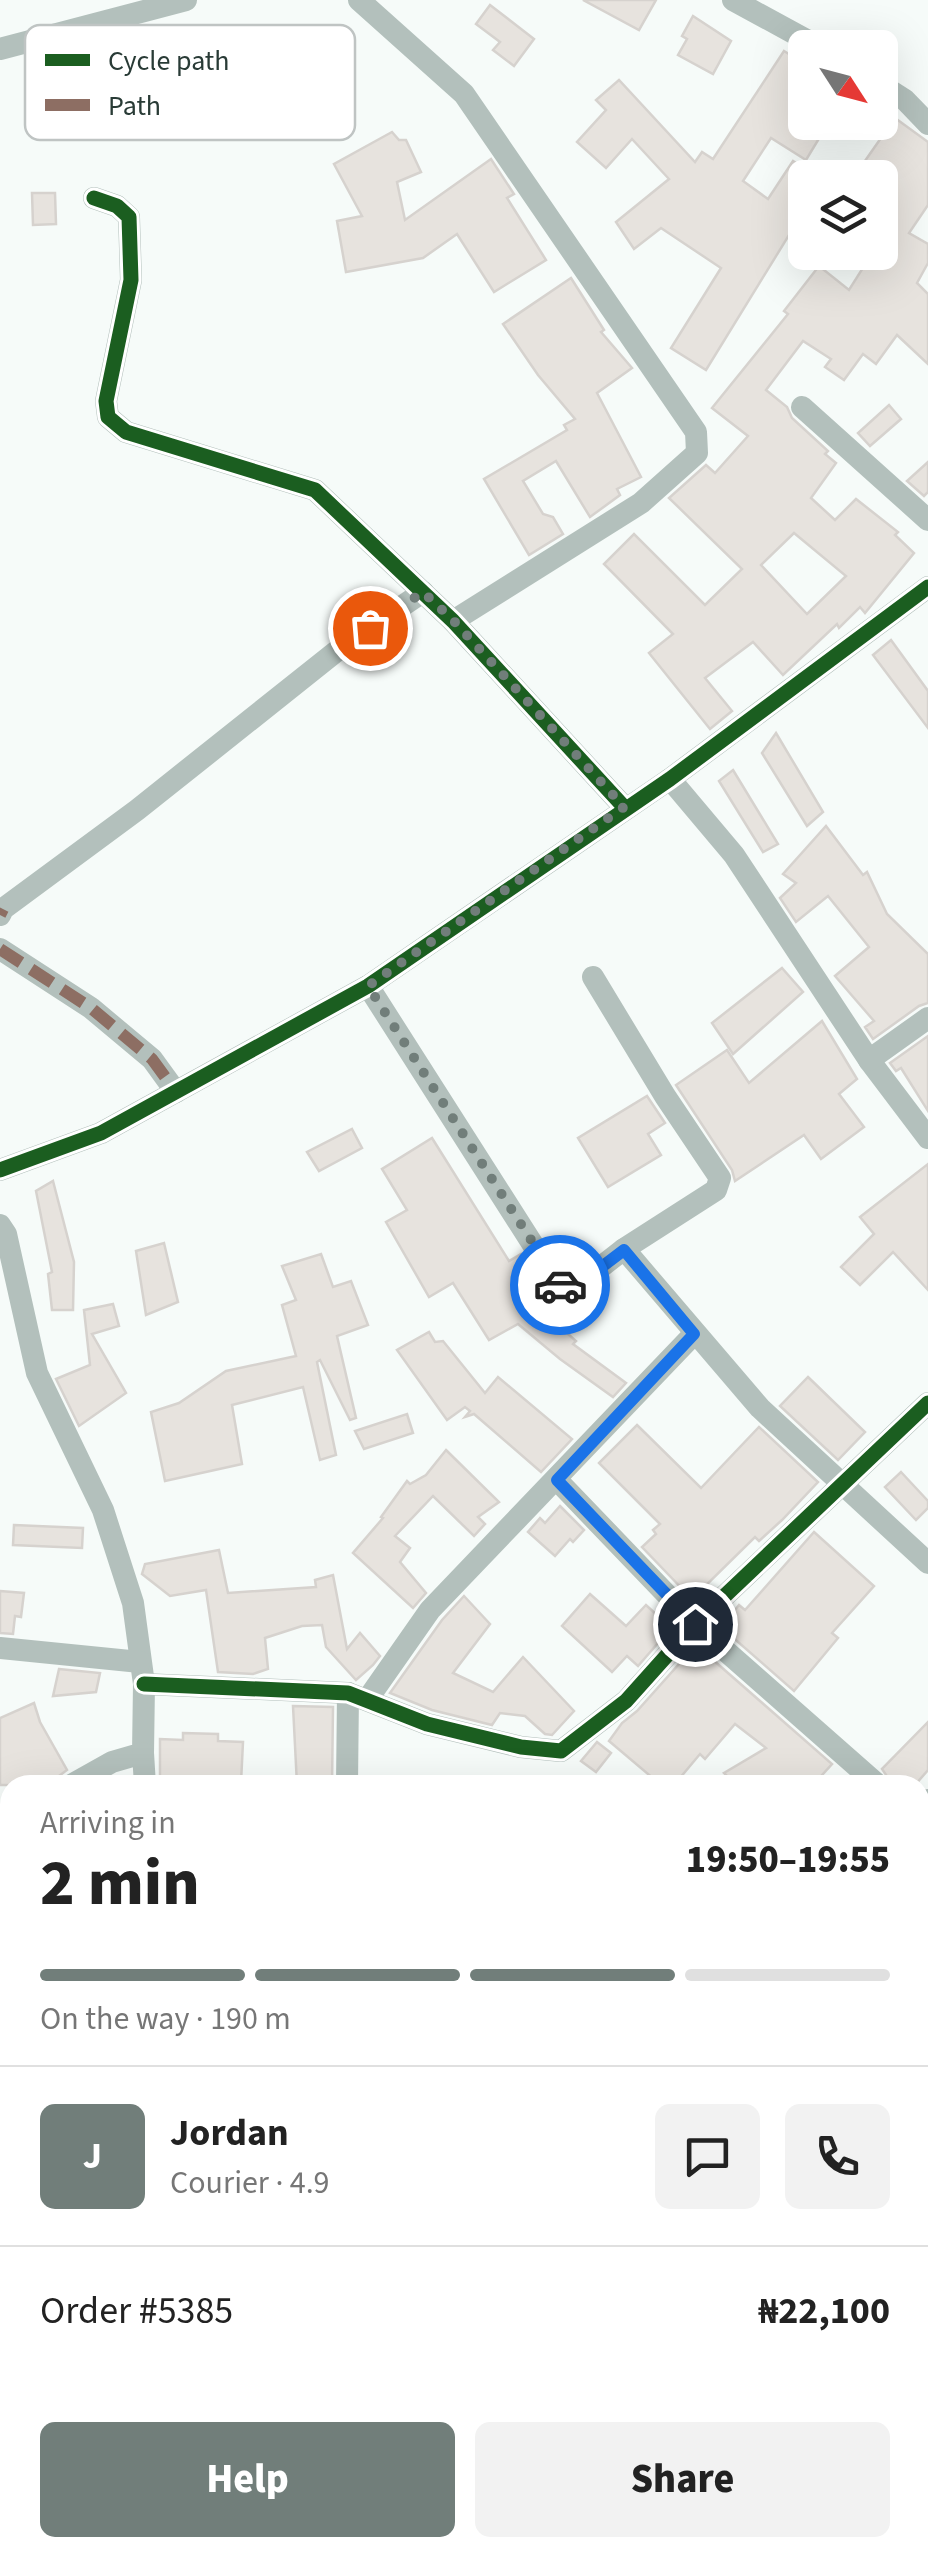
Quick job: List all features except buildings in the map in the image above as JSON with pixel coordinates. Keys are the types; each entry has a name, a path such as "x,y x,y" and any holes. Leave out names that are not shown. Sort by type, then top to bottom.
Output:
{"street":[{"path":"91,25 186,0"},
{"path":"359,0 464,94 696,432 697,453 641,503 453,620"},
{"path":"734,0 788,30"},
{"path":"0,49 25,42"},
{"path":"898,95 928,124"},
{"path":"94,198 117,206 129,217 131,280 106,402 108,417 126,432 315,490 453,620 624,807"},
{"path":"802,407 928,520"},
{"path":"0,1170 101,1133 368,986 670,778 928,587"},
{"path":"0,915 3,908 137,810 343,646 423,592"},
{"path":"670,778 734,855 869,1060 928,1138"},
{"path":"0,949 106,1021 152,1058 176,1092"},
{"path":"368,986 558,1284 566,1289 574,1288 716,1190 720,1178 593,977"},
{"path":"869,1060 928,1018"},
{"path":"0,1226 6,1234 37,1374 102,1510 133,1603 142,1673 145,1775"},
{"path":"624,1250 760,1408 928,1563"},
{"path":"348,1775 357,1697 430,1610 694,1334"},
{"path":"0,1648 142,1673 357,1697 428,1724 561,1751 626,1701 695,1624 928,1403"},
{"path":"557,1480 695,1624 867,1775"},
{"path":"89,1775 112,1762 144,1753"}],"marked path":[{"path":"0,915 3,909"},
{"path":"0,949 91,1008 152,1059 176,1092"}],"cycle path":[{"path":"94,198 117,206 129,217 131,280 106,401 108,417 126,432 315,490 453,621 624,807"},
{"path":"0,1170 101,1133 368,986 670,779 928,587"},
{"path":"144,1684 348,1693 427,1724 521,1747 561,1751 626,1701 695,1624 928,1403"}],"way so far":[{"path":"370,628 423,592 624,807 368,986 560,1285"}],"route":[{"path":"560,1285 574,1288 624,1250 694,1334 557,1480 695,1624"}]}
